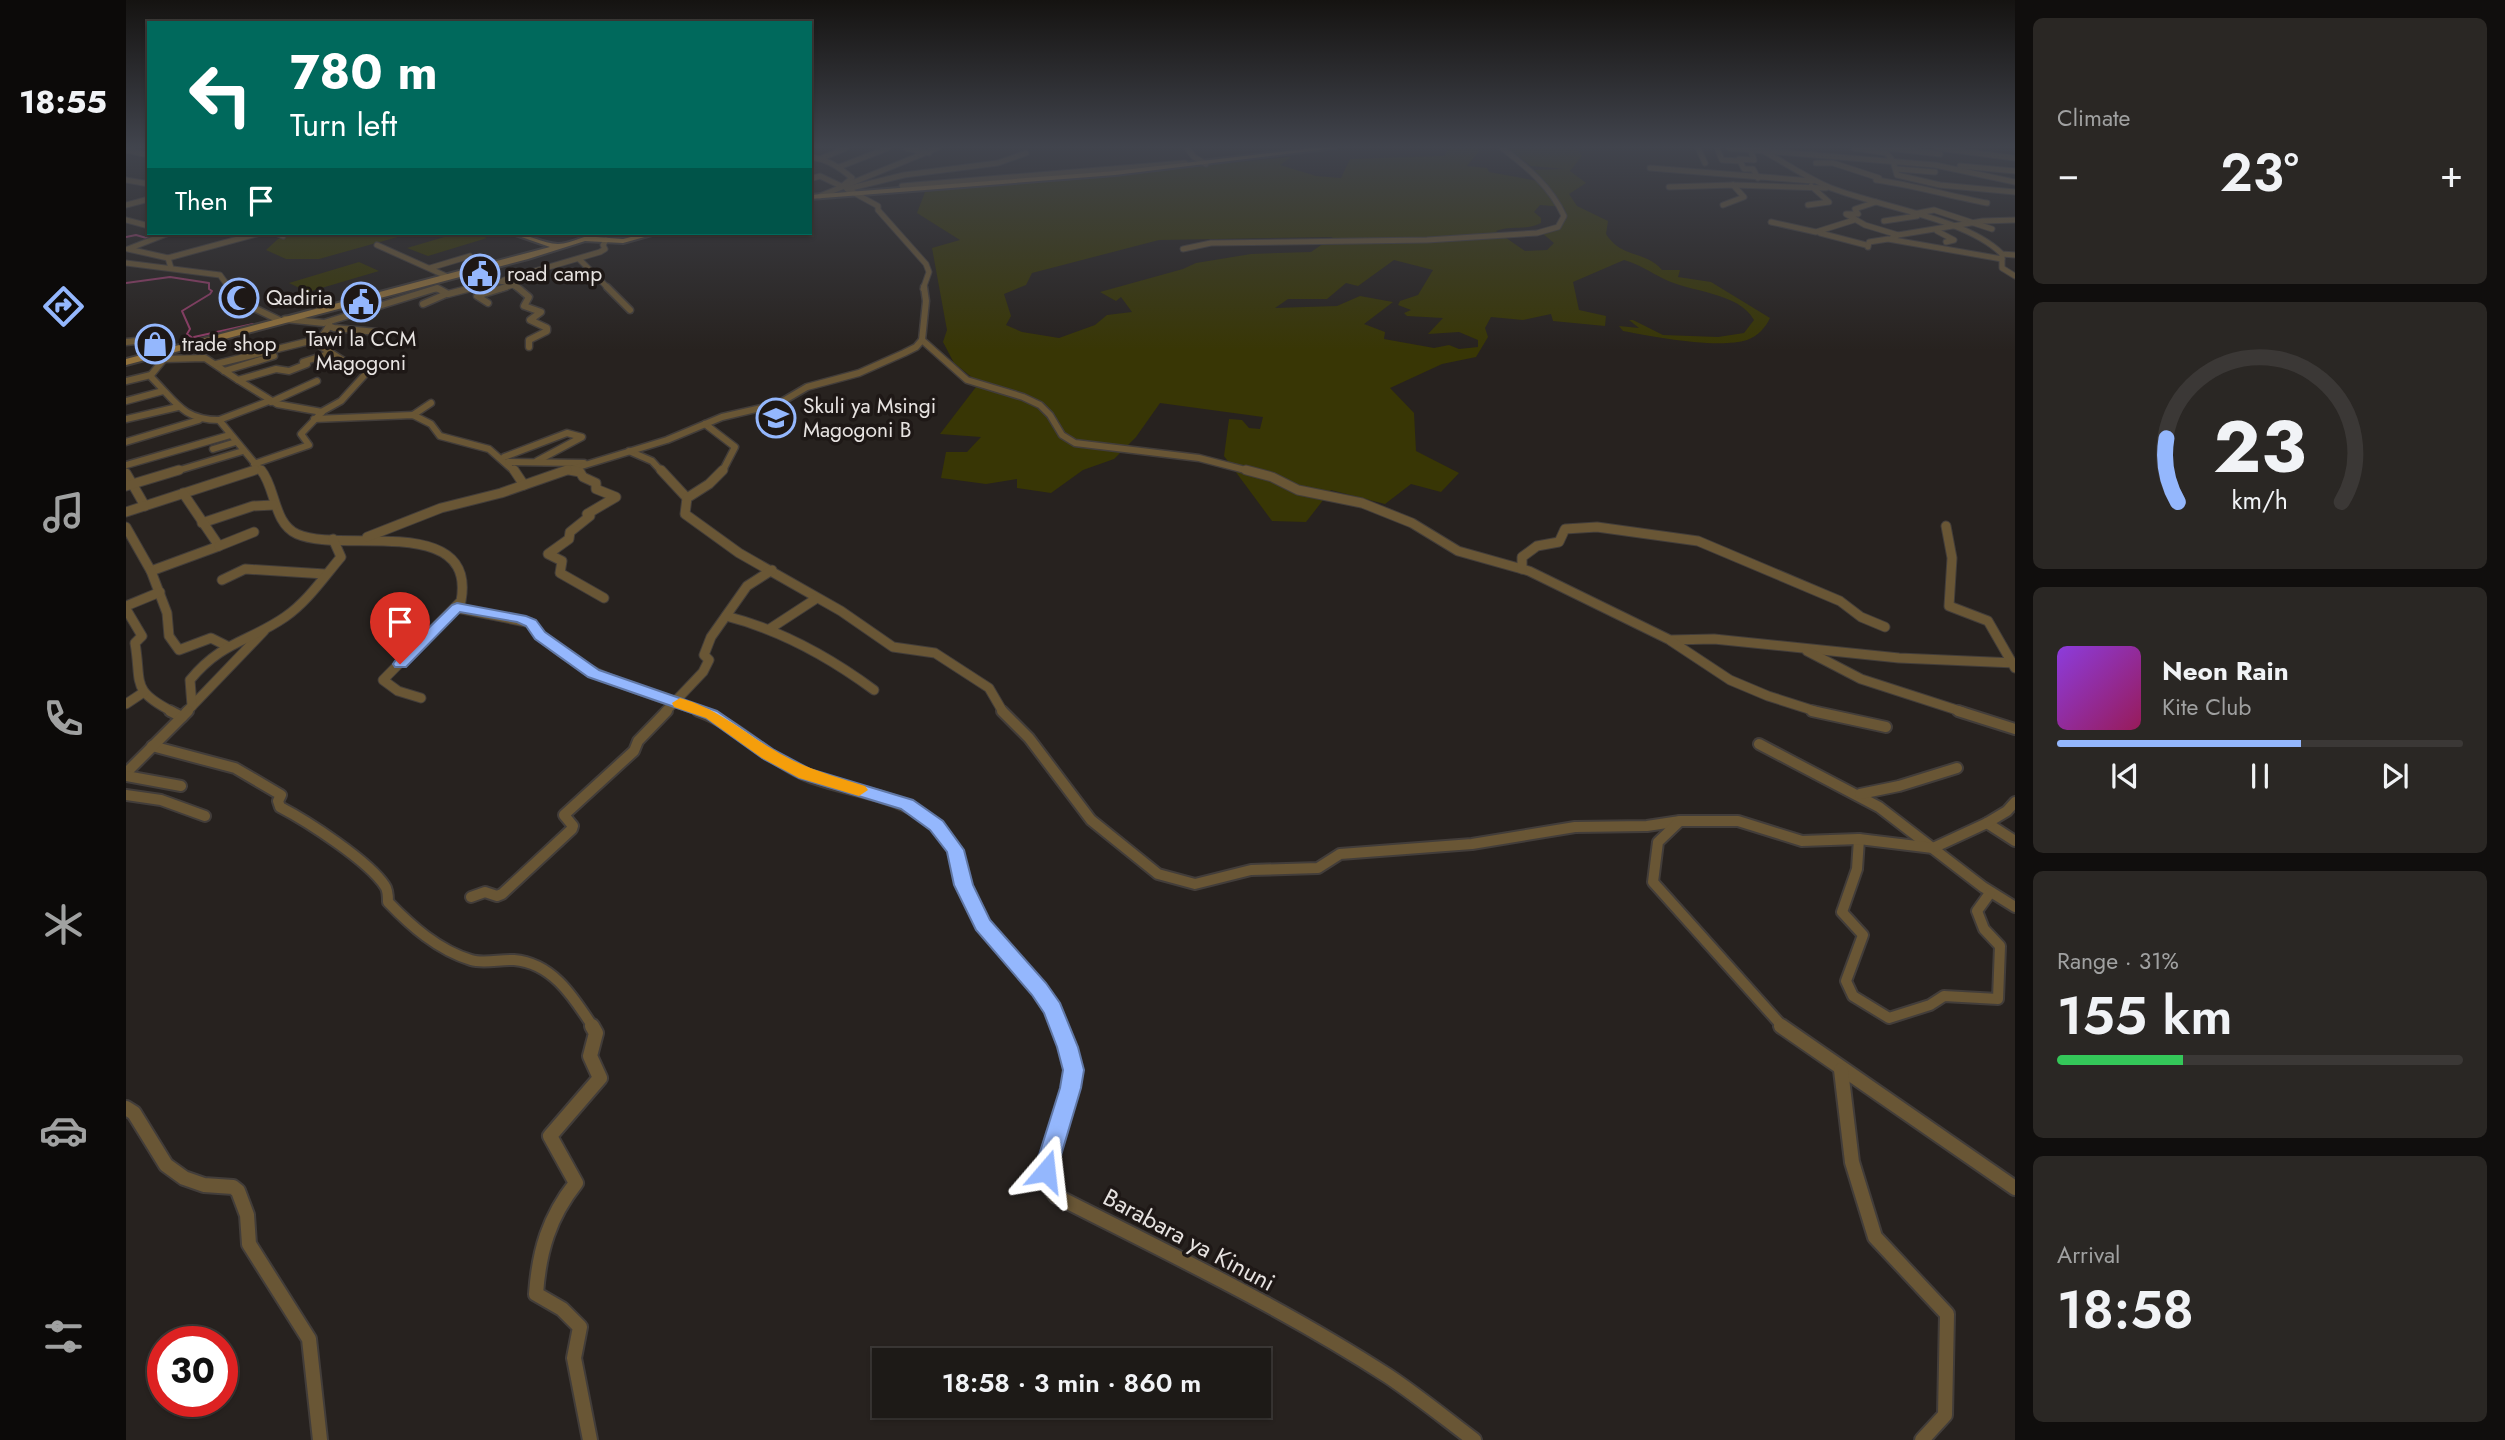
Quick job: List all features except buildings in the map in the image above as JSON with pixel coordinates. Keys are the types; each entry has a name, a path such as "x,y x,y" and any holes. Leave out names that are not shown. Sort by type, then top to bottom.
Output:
{"main road":[{"path":"520,235 558,245"},
{"path":"526,235 558,245"},
{"path":"604,238 634,238 643,235"},
{"path":"126,361 163,354 589,236 623,241 646,235"},
{"path":"281,320 436,284 558,245"}],"street":[{"path":"363,539 441,508 524,485 629,452 705,424 778,404 803,388 859,373 916,347 922,340 926,301 923,289 929,277 926,264 883,215"},
{"path":"1183,248 1212,243 1269,245 1537,233 1558,227 1564,215"},
{"path":"1848,215 1898,235"},
{"path":"1909,215 1955,227 1994,246 2002,256 2002,268 2015,276"},
{"path":"1952,215 1992,229"},
{"path":"1884,221 1913,216"},
{"path":"126,219 147,225"},
{"path":"1816,232 1830,228 1841,220 1857,221"},
{"path":"1992,220 2004,227"},
{"path":"1771,222 1867,246 1898,235 1937,231 1992,220 2015,220"},
{"path":"1937,231 1954,240 1946,242"},
{"path":"127,248 163,235"},
{"path":"126,272 144,264 252,235"},
{"path":"423,304 446,294 579,259 605,249 604,238"},
{"path":"1888,239 2015,256"},
{"path":"377,246 446,276"},
{"path":"127,248 165,258 171,268"},
{"path":"430,268 470,256"},
{"path":"579,259 630,310"},
{"path":"126,263 223,276 229,285 231,297 281,320 377,332"},
{"path":"481,269 513,285 529,297 524,306 541,312 530,320 547,328 547,331 529,340 529,347"},
{"path":"224,371 318,342 329,324 436,284 446,294"},
{"path":"477,296 513,285"},
{"path":"465,289 488,303"},
{"path":"126,342 146,340 163,354 205,358 259,397 293,410 322,412"},
{"path":"922,340 967,380 1040,405 1055,421 1060,435 1075,443 1199,458 1272,477 1298,490 1362,503 1412,523 1458,551 1522,569 1671,640 1730,680 1825,716 1886,727"},
{"path":"126,512 257,467 309,445 300,434 322,412 341,401 370,369 331,353 318,342"},
{"path":"216,364 318,342"},
{"path":"238,380 276,369 289,371 307,364 303,362 331,353"},
{"path":"148,414 126,381 151,374 163,354"},
{"path":"151,374 178,407 200,420"},
{"path":"126,442 200,420 219,421 317,381"},
{"path":"126,401 163,391"},
{"path":"413,415 431,403"},
{"path":"126,419 178,407"},
{"path":"314,419 413,415 431,424 440,436 476,443 506,459 585,464"},
{"path":"219,421 270,481 274,505 293,533 311,538 408,542 448,553 464,584 461,601 383,680 398,691 421,698"},
{"path":"687,498 718,478 735,447 705,424"},
{"path":"506,459 567,433 582,437 577,442 548,452 537,461"},
{"path":"126,465 230,435"},
{"path":"208,441 219,458"},
{"path":"214,449 236,442"},
{"path":"129,485 243,451"},
{"path":"629,452 652,461 687,498"},
{"path":"506,459 524,485"},
{"path":"568,470 580,472 583,477 596,483 599,492 615,497 587,514 590,516 570,532 569,539 548,554 562,561 560,573 604,598"},
{"path":"126,473 129,485 145,506"},
{"path":"183,493 219,546"},
{"path":"687,498 685,514 739,553 817,597 893,647 935,653 989,688 1005,716 1029,738 1091,820 1158,874 1195,884 1251,870 1318,867 1340,855 1472,844 1575,827 1647,826 1680,821 1738,821 1802,841 1859,839 1933,848 1987,823 2007,811 2015,802"},
{"path":"202,523 253,506 274,505"},
{"path":"1945,526 1952,558 1949,606 1988,621 2014,665"},
{"path":"126,527 151,571 167,612 169,636 179,650 212,638 227,646"},
{"path":"1522,569 1522,557 1537,546 1559,542 1565,528 1597,527 1642,532 1698,541 1740,556 1840,601 1861,617 1885,627"},
{"path":"151,571 254,532"},
{"path":"192,706 190,680 203,664 227,646 267,628 292,611 341,555 333,539"},
{"path":"222,580 245,569 325,574"},
{"path":"471,897 485,892 497,896 502,894 572,829 573,826 564,815 634,751 638,741 704,672 709,660 704,655 706,647 726,616 747,586 772,570"},
{"path":"160,592 126,608 142,636 135,643 137,679 144,692 182,717"},
{"path":"771,628 817,597"},
{"name":"Barabara ya Kinuni","path":"457,608 531,623 540,636 594,673 711,715 768,754 804,774 907,804 936,825 955,850 963,885 983,925 1039,989 1052,1009 1068,1047 1074,1070 1046,1171 1047,1183 1056,1196 1163,1250 1346,1351 1381,1372 1474,1440"},
{"path":"726,616 771,628 847,668 874,690"},
{"path":"126,775 267,628"},
{"path":"1671,640 1714,639 1899,658 2014,665"},
{"path":"1797,648 1861,679 2015,729"},
{"path":"126,673 138,665"},
{"path":"126,704 144,692"},
{"path":"1759,744 1860,794 1990,893 2015,906"},
{"path":"152,746 235,768 281,795 278,801 280,807 299,817 367,867 387,888 388,902 434,943 473,961 516,960 542,968 571,992 596,1033 589,1052 589,1062 600,1078 550,1136 576,1184 548,1220 538,1265 536,1294 562,1309 580,1327 574,1357 590,1440"},
{"path":"1860,794 1899,786 1957,768"},
{"path":"126,775 181,786"},
{"path":"126,795 161,800 205,816"},
{"path":"1680,821 1658,842 1653,882 1785,1030 2015,1188"},
{"path":"1987,823 2015,841"},
{"path":"1859,839 1857,869 1842,912 1863,935 1846,981 1853,996 1889,1018 1930,1005 1944,996 1998,999 2000,946 1984,929 1976,911 1990,893"},
{"path":"1840,1070 1852,1162 1875,1237 1947,1314 1945,1415 1922,1440"},
{"path":"126,1108 134,1113 166,1165 175,1172 204,1185 233,1187 238,1191 247,1215 249,1244 309,1339 320,1440"}],"shaded area":[{"path":"921,215 1538,215 1541,223 1496,231 1525,251 1547,250 1554,243 1542,233 1560,227 1565,215 1596,215 1608,221 1606,234 1619,247 1648,259 1662,270 1680,270 1678,277 1711,282 1770,318 1755,336 1735,342 1686,341 1623,331 1619,326 1639,328 1629,320 1633,320 1663,335 1718,337 1744,333 1754,320 1747,311 1726,298 1674,283 1624,260 1573,282 1579,310 1606,316 1605,326 1553,321 1551,314 1523,320 1491,317 1485,328 1488,337 1476,357 1442,364 1390,388 1414,413 1416,451 1459,473 1441,492 1411,484 1385,504 1331,490 1306,522 1272,521 1224,456 1229,419 1242,420 1249,428 1260,429 1263,417 1160,403 1136,437 1114,459 1083,470 1051,493 1017,488 1017,479 986,484 941,478 946,452 967,452 981,437 940,434 979,383 954,363 943,342 947,330 932,248 960,240","holes":["1333,237 1311,252 1251,254 1196,263 1100,292 1116,301 1121,297 1132,312 1107,315 1095,325 1059,338 1022,332 1006,325 1011,316 1004,294 1026,285 1032,273 1159,240","1394,260 1433,270 1418,295 1400,301 1398,305 1411,310 1404,313 1407,316 1443,318 1428,334 1459,332 1478,340 1478,347 1459,349 1449,345 1434,348 1384,339 1385,332 1364,324 1393,302 1360,296 1337,306 1275,308 1288,299 1327,299 1346,283 1358,286"]},
{"path":"289,235 405,235 319,259 286,259 266,250 278,239"},
{"path":"451,235 479,235 487,238 428,256 407,248"},
{"path":"359,262 379,271 308,292 289,283"}],"waterway":[{"path":"126,237 136,235 150,239"},
{"path":"126,283 170,277 209,283 209,289 212,291 210,294 182,311 190,329 187,334 194,339"},
{"path":"194,337 253,324"}],"slow traffic":[{"path":"680,703 711,715 768,754 804,774 859,790"}],"place":[{"name":"road camp","path":"480,274"},
{"name":"Qadiria","path":"239,298"},
{"name":"Tawi la CCM Magogoni","path":"361,302"},
{"name":"trade shop","path":"155,344"},
{"name":"Skuli ya Msingi Magogoni B","path":"776,418"}],"route":[{"path":"400,664 457,608 521,619 531,623 540,636 594,673 711,715 768,754 804,774 907,804 936,825 955,850 963,885 983,925 1039,989 1052,1009 1068,1047 1074,1070 1046,1171"}]}
